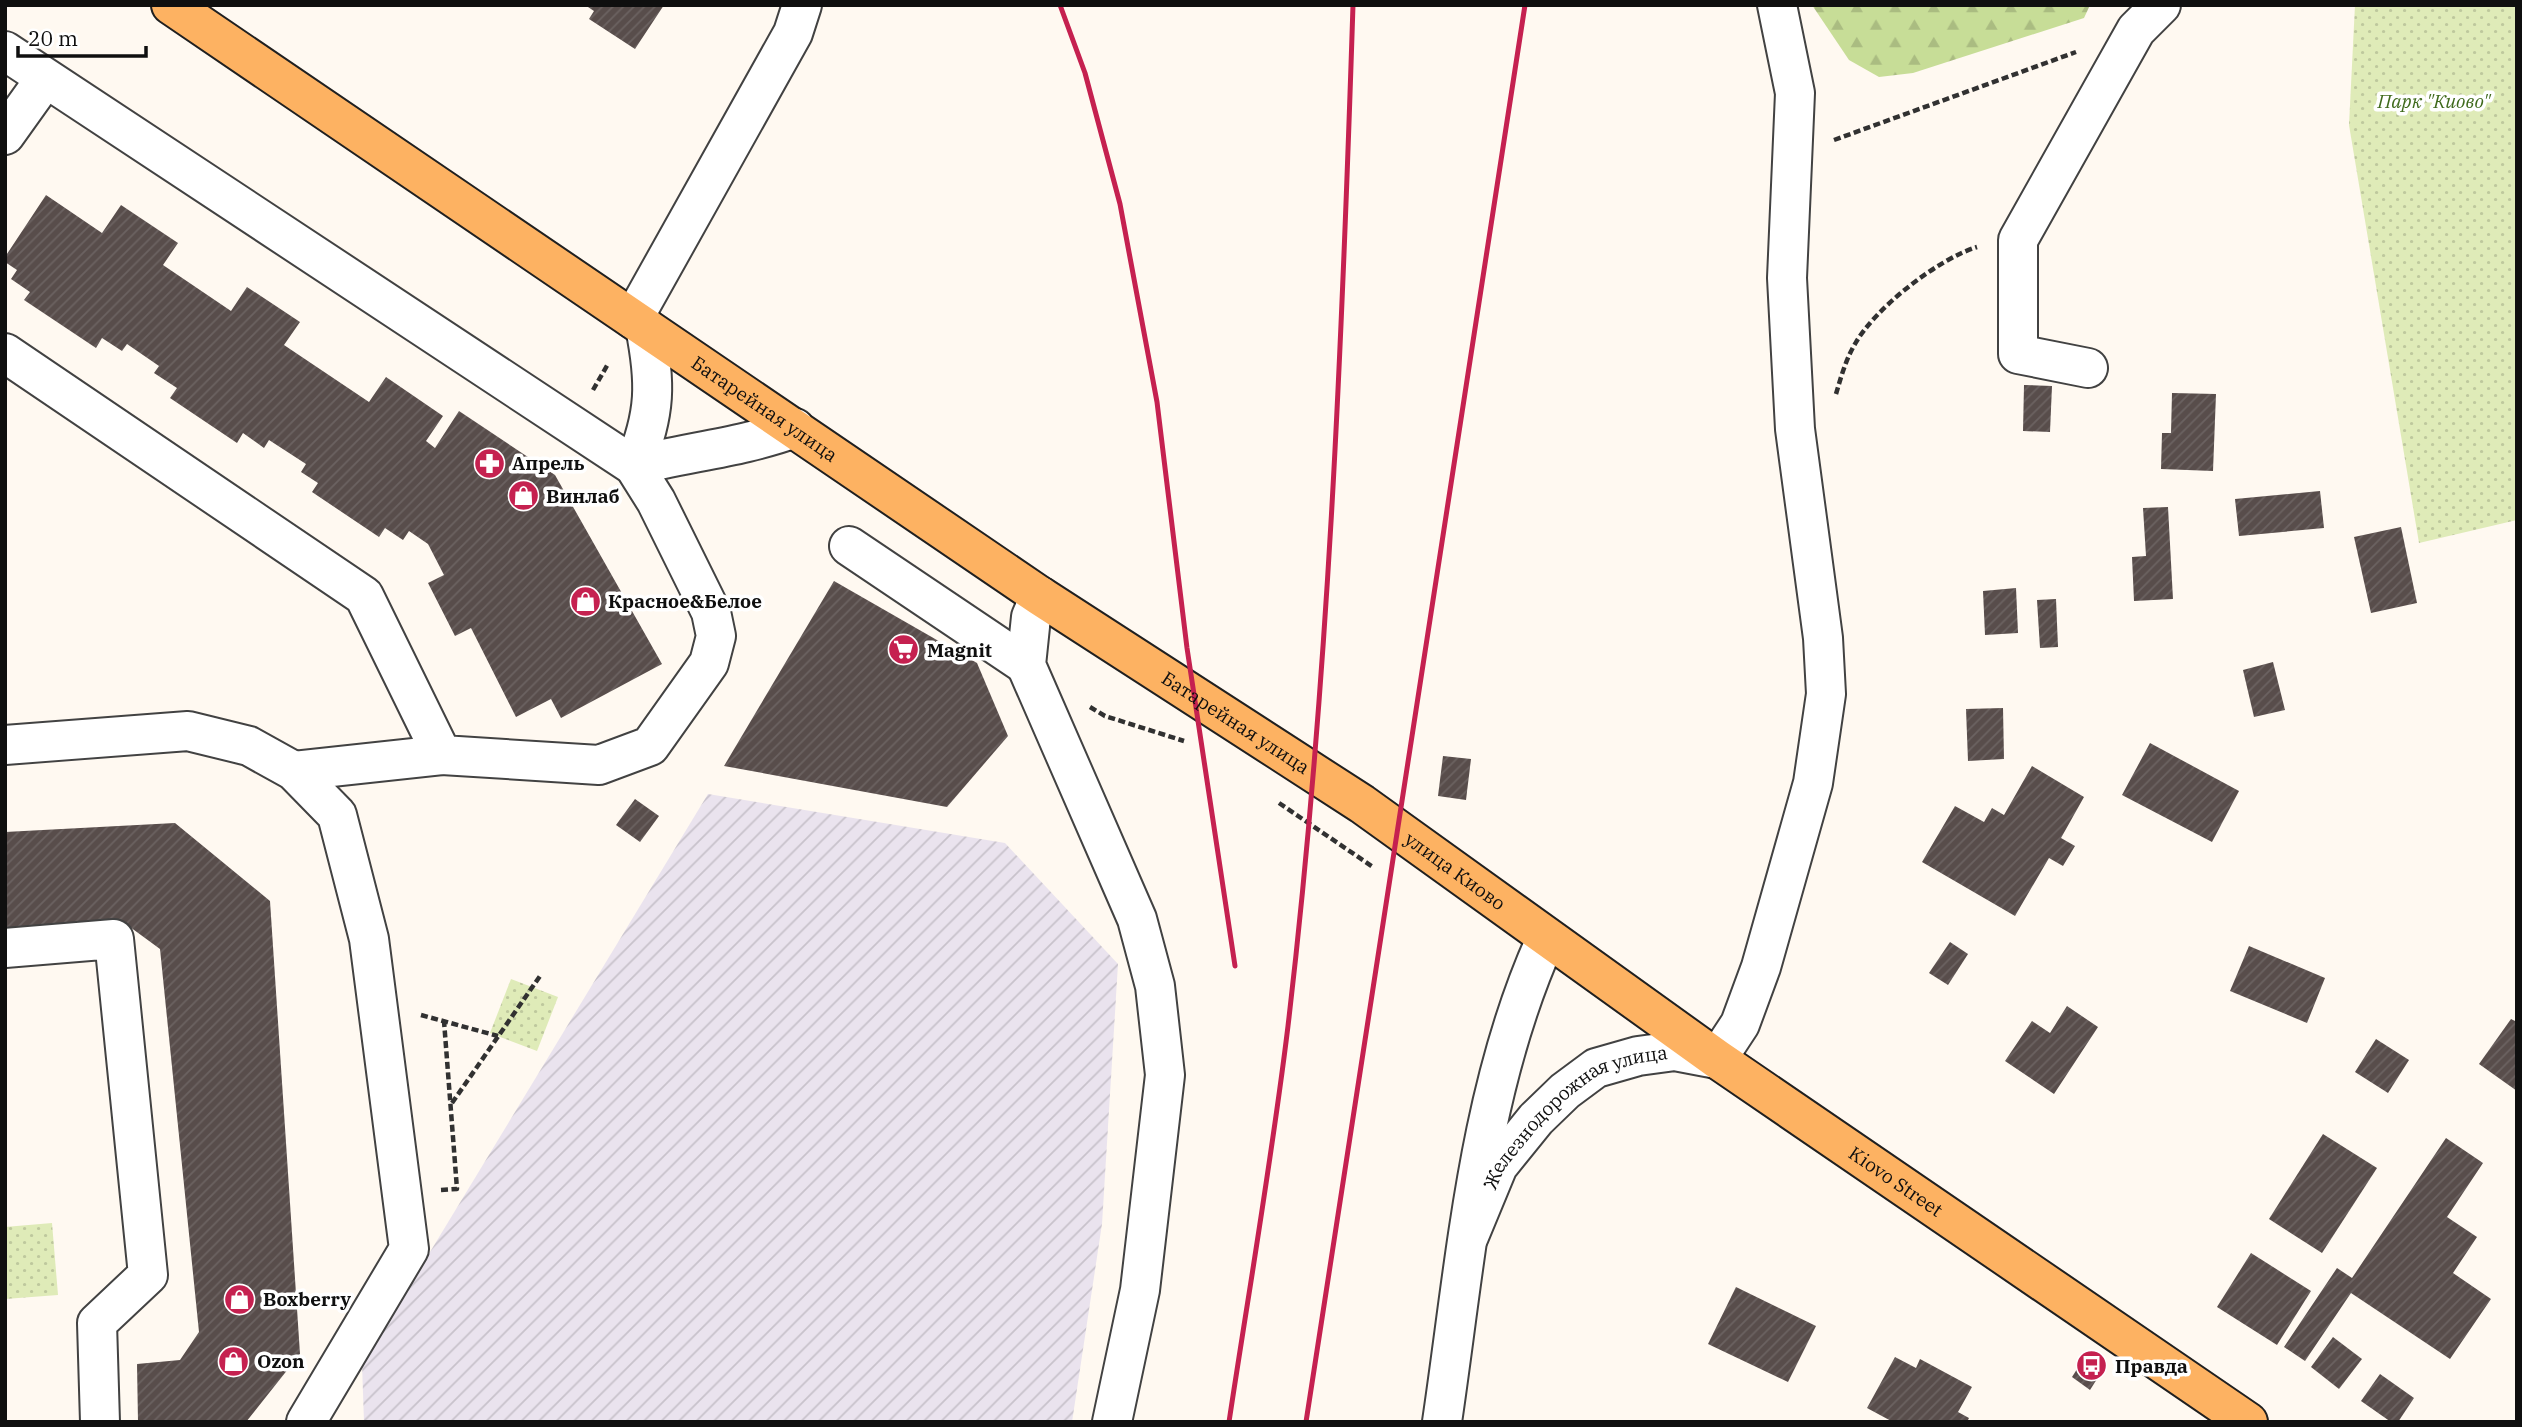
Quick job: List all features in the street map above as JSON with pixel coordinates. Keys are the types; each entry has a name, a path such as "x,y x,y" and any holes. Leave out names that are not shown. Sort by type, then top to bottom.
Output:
{"main road":[{"name":"Батарейная улица","path":"172,5 1040,596 1362,804"},
{"name":"улица Киово","path":"1362,804 1546,939"},
{"name":"Kiovo Street","path":"1546,939 2248,1422"}],"street":[{"path":"634,466 648,434 654,399 653,363 639,323 793,33 802,5"},
{"path":"1717,1059 1740,1024 1761,967 1813,783 1826,694 1823,638 1795,429 1787,278 1795,93 1777,5"},
{"path":"2088,368 2018,354 2018,240 2149,18"},
{"path":"5,51 634,466 656,500 711,612 716,636 709,663 650,746 599,765 442,755 294,771"},
{"path":"5,135 45,79"},
{"path":"5,353 364,596 442,755"},
{"path":"634,466 681,454 761,440 795,428"},
{"path":"849,545 1026,665"},
{"path":"1040,596 1031,617 1026,665 1137,919 1156,998 1165,1075 1140,1290 1112,1422"},
{"path":"5,745 188,731 249,746 294,771 337,815 369,939 409,1249 306,1422"},
{"path":"5,948 114,939 149,1275 97,1323 100,1422"},
{"name":"Железнодорожная улица","path":"1442,1422 1469,1236 1502,1056 1521,996 1546,939"},
{"name":"Железнодорожная улица","path":"1469,1236 1498,1166 1546,1110 1596,1068 1638,1056 1675,1051 1717,1059"}],"path":[{"path":"1794,155 2149,18"},
{"path":"1835,399 1854,344 1892,303 1957,253 1996,241 2018,240"},
{"path":"592,392 605,369"},
{"path":"1083,702 1105,716 1194,747"},
{"path":"1273,800 1378,870"},
{"path":"451,1104 540,976"},
{"path":"376,1002 498,1036"},
{"path":"402,1193 457,1189 444,1021"}],"shaded area":[{"path":"708,794 1005,843 1118,964 1102,1224 1072,1422 364,1422 362,1364"}],"green space":[{"path":"1812,5 2090,5 2084,18 1913,73 1879,77 1849,60"},
{"name":"Парк \"Киово\"","path":"2355,5 2517,5 2517,520 2419,543 2349,125"},
{"path":"511,979 558,997 537,1051 490,1033"},
{"path":"52,1223 58,1295 5,1299 5,1227"}],"building":[{"path":"585,5 664,5 635,49 589,19 594,11"},
{"path":"46,195 102,233 121,205 178,243 163,265 231,311 247,287 300,322 284,345 369,402 386,377 443,416 426,441 435,448 459,411 555,475 662,664 561,718 551,699 516,717 471,628 455,636 428,583 444,575 428,544 409,531 403,540 385,528 379,537 312,492 318,483 301,472 306,464 269,440 264,448 243,433 237,443 170,398 177,388 154,373 159,366 127,344 122,351 102,338 96,348 24,300 30,292 11,279 17,270 5,262 5,257"},
{"path":"2024,385 2052,386 2050,432 2023,431"},
{"path":"2172,393 2216,394 2213,471 2161,469 2162,433 2171,433"},
{"path":"2320,491 2324,528 2239,536 2235,499"},
{"path":"2168,507 2173,599 2134,601 2132,557 2146,556 2143,508"},
{"path":"2401,527 2417,603 2371,613 2354,537"},
{"path":"834,581 977,663 1008,736 947,807 724,766"},
{"path":"2016,588 2018,633 1985,635 1983,591"},
{"path":"2056,599 2058,647 2040,648 2037,600"},
{"path":"2273,662 2285,710 2254,717 2243,670"},
{"path":"2003,708 2004,759 1968,761 1966,709"},
{"path":"2150,743 2239,791 2212,842 2122,795"},
{"path":"1443,756 1471,759 1466,800 1438,796"},
{"path":"2032,766 2084,797 2061,838 2075,846 2063,866 2049,858 2015,916 1922,862 1955,806 1984,822 1992,808 2004,815"},
{"path":"635,799 659,816 640,842 616,825"},
{"path":"175,823 270,901 300,1354 246,1422 138,1422 137,1364 180,1360 199,1332 160,949 130,927 5,937 5,832"},
{"path":"1950,942 1968,954 1948,985 1929,973"},
{"path":"2249,946 2325,978 2307,1023 2230,991"},
{"path":"2067,1006 2098,1027 2054,1094 2005,1061 2032,1021 2050,1033"},
{"path":"2511,1019 2517,1022 2517,1091 2479,1064"},
{"path":"2376,1039 2409,1060 2388,1093 2355,1072"},
{"path":"2323,1134 2377,1168 2322,1253 2269,1219"},
{"path":"2446,1138 2483,1163 2447,1217 2477,1237 2453,1273 2491,1299 2450,1359 2351,1293 2305,1361 2284,1347 2337,1268 2352,1278"},
{"path":"2251,1253 2311,1291 2277,1345 2217,1307"},
{"path":"1736,1287 1816,1326 1788,1382 1708,1344"},
{"path":"2333,1337 2362,1359 2339,1389 2311,1367"},
{"path":"1895,1357 1916,1368 1920,1359 1972,1387 1958,1412 1969,1418 1967,1422 1893,1422 1867,1408"},
{"path":"2079,1366 2097,1379 2090,1390 2072,1377"},
{"path":"2380,1374 2414,1398 2398,1422 2391,1422 2361,1401"}],"railway":[{"path":"1060,5 1085,73 1120,204 1157,402 1187,648 1235,966"},
{"path":"1229,1422 1282,1076 1302,899 1331,516 1353,5"},
{"path":"1306,1422 1525,5"}],"place":[{"name":"Апрель","path":"489,463"},
{"name":"Винлаб","path":"523,496"},
{"name":"Красное&Белое","path":"585,601"},
{"name":"Magnit","path":"904,650"},
{"name":"Boxberry","path":"240,1299"},
{"name":"Ozon","path":"234,1361"},
{"name":"Правда","path":"2092,1366"}]}
